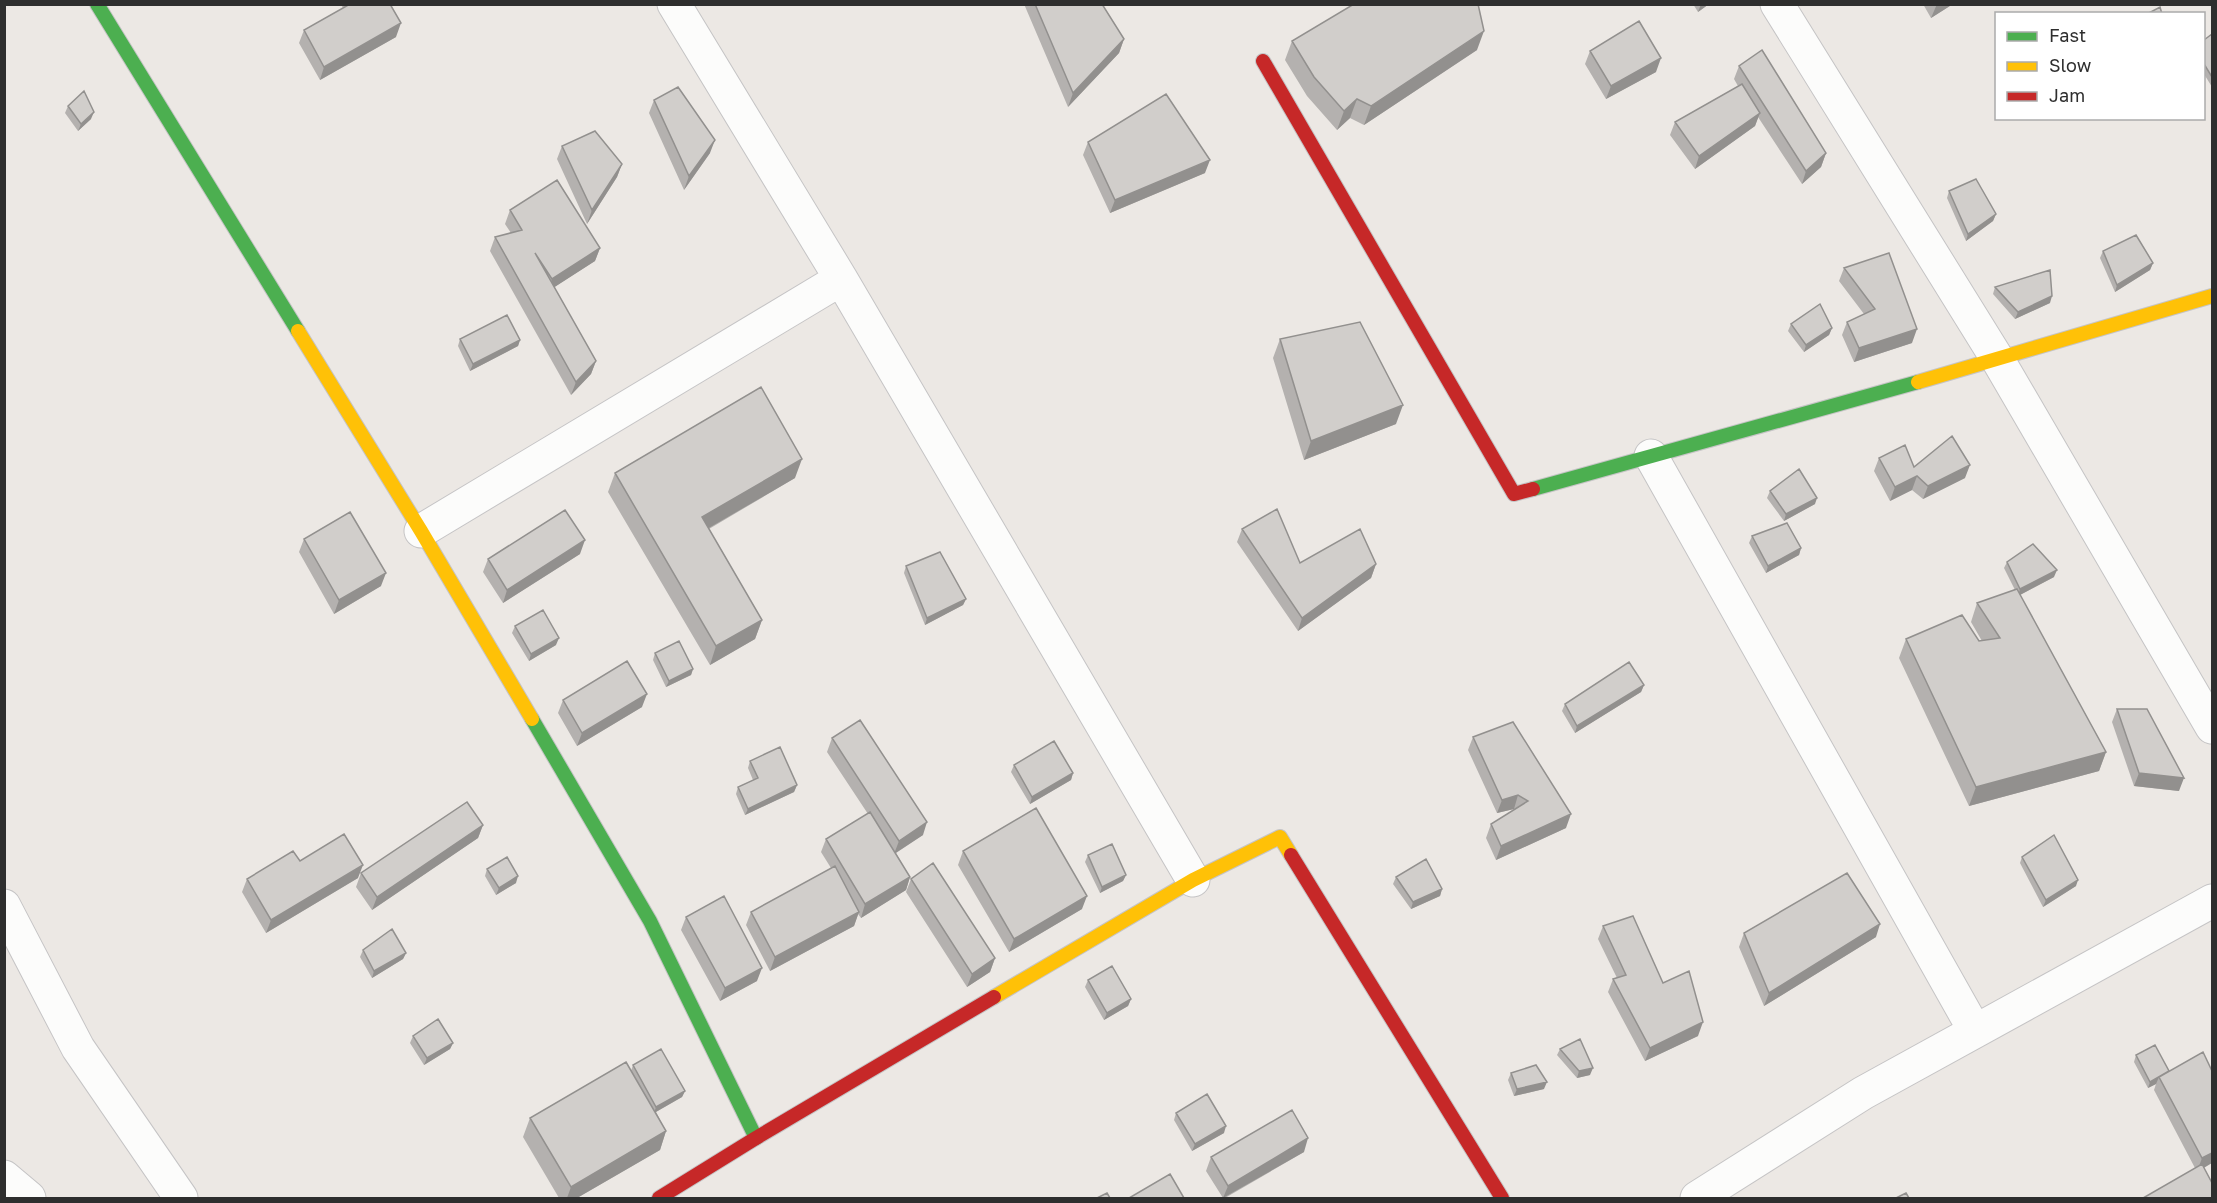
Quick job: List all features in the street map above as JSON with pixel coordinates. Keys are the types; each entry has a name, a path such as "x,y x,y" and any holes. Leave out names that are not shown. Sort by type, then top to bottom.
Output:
{"street":[{"path":"98,4 421,531 650,921 756,1138"},
{"path":"674,4 841,279 1192,880"},
{"path":"1777,4 1998,360 2212,727"},
{"path":"1263,61 1514,494 1998,360 2212,296"},
{"path":"421,531 841,279"},
{"path":"1651,456 1975,1031"},
{"path":"659,1198 756,1138 1192,880 1280,837 1502,1198"},
{"path":"1697,1198 1863,1093 2212,900"},
{"path":"4,906 78,1048 181,1198"},
{"path":"4,1177 29,1198"}],"building":[{"path":"350,4 390,4 401,23 324,67 304,30"},
{"path":"1035,4 1102,4 1124,39 1073,93"},
{"path":"1354,4 1478,4 1484,31 1371,106 1357,99 1344,111 1314,77 1292,41"},
{"path":"2160,7 2161,12 2151,12"},
{"path":"1639,21 1661,58 1611,86 1590,51"},
{"path":"2212,34 2212,77 2205,66 2205,39"},
{"path":"1762,50 1826,153 1806,171 1739,66"},
{"path":"1742,84 1760,113 1699,156 1675,122"},
{"path":"678,87 715,140 689,176 654,100"},
{"path":"84,91 94,112 81,124 68,106"},
{"path":"1166,94 1210,160 1115,200 1088,142"},
{"path":"595,131 622,164 592,210 562,146"},
{"path":"1976,179 1996,214 1968,234 1949,191"},
{"path":"557,180 600,248 552,279 535,253 596,361 576,382 495,237 522,230 510,210"},
{"path":"2136,235 2153,263 2117,285 2103,251"},
{"path":"1889,253 1917,329 1859,348 1847,322 1875,309 1844,268"},
{"path":"2050,270 2052,296 2018,312 1995,287"},
{"path":"1820,304 1832,328 1806,345 1791,324"},
{"path":"507,315 520,340 473,364 460,339"},
{"path":"1360,322 1403,405 1311,441 1280,339"},
{"path":"761,387 802,459 702,517 762,620 716,646 615,473"},
{"path":"1952,436 1970,465 1928,486 1917,476 1895,487 1879,458 1905,445 1914,467"},
{"path":"1799,469 1817,498 1786,514 1770,491"},
{"path":"1277,509 1300,563 1360,529 1376,564 1302,618 1242,529"},
{"path":"565,510 585,540 507,590 488,559"},
{"path":"350,512 386,573 339,600 304,539"},
{"path":"1787,523 1801,548 1768,566 1752,536"},
{"path":"2033,544 2057,570 2020,589 2007,562"},
{"path":"940,552 966,599 927,618 906,566"},
{"path":"2017,589 2106,752 1976,787 1906,639 1962,615 1979,641 2000,638 1977,603"},
{"path":"543,610 559,638 531,654 515,626"},
{"path":"679,641 693,669 669,681 655,653"},
{"path":"627,661 647,694 582,733 563,700"},
{"path":"1629,662 1644,685 1577,726 1565,704"},
{"path":"2117,709 2147,709 2184,778 2139,773"},
{"path":"860,720 927,822 899,841 832,738"},
{"path":"1513,722 1571,814 1501,846 1491,824 1528,801 1518,795 1502,800 1473,737"},
{"path":"1054,741 1073,773 1032,797 1014,765"},
{"path":"780,747 797,785 748,809 738,787 758,778 750,761"},
{"path":"467,802 483,825 377,897 361,873"},
{"path":"1036,808 1087,896 1014,939 963,851"},
{"path":"870,812 910,877 865,904 826,839"},
{"path":"344,834 363,865 271,920 247,879 293,851 300,861"},
{"path":"2054,835 2078,880 2046,900 2022,857"},
{"path":"1112,844 1126,875 1102,887 1088,855"},
{"path":"507,857 518,876 499,888 487,869"},
{"path":"1426,859 1442,889 1413,902 1396,877"},
{"path":"933,863 995,958 972,974 911,879"},
{"path":"835,866 859,912 775,957 751,912"},
{"path":"1847,873 1880,924 1769,993 1744,933"},
{"path":"724,896 762,968 725,988 686,917"},
{"path":"1633,916 1663,983 1689,971 1703,1022 1650,1048 1613,979 1626,975 1603,926"},
{"path":"392,929 406,953 374,971 363,950"},
{"path":"1112,966 1131,999 1107,1013 1088,980"},
{"path":"438,1019 453,1043 427,1058 413,1036"},
{"path":"1580,1039 1593,1068 1579,1071 1560,1049"},
{"path":"2155,1045 2169,1071 2150,1082 2136,1055"},
{"path":"661,1049 685,1091 656,1107 633,1065"},
{"path":"2203,1052 2212,1071 2212,1153 2202,1158 2159,1077"},
{"path":"626,1062 666,1131 571,1187 530,1118"},
{"path":"1536,1065 1547,1082 1517,1089 1511,1073"},
{"path":"1207,1094 1226,1126 1195,1144 1176,1113"},
{"path":"1292,1110 1308,1138 1228,1186 1211,1157"},
{"path":"2202,1164 2212,1183 2212,1198 2143,1198"},
{"path":"1170,1174 1184,1198 1129,1198"},
{"path":"1107,1193 1110,1198 1097,1198"},
{"path":"1906,1193 1909,1198 1896,1198"}],"traffic: fast":[{"path":"97,4 298,331"},
{"path":"1533,489 1918,382"},
{"path":"532,719 650,921 756,1138"}],"traffic: slow":[{"path":"1918,382 2212,296"},
{"path":"298,331 421,531 532,719"},
{"path":"994,997 1193,880 1280,837 1291,855"}],"traffic: jam":[{"path":"1263,61 1514,494 1533,489"},
{"path":"1291,855 1502,1198"},
{"path":"659,1198 994,997"}]}
